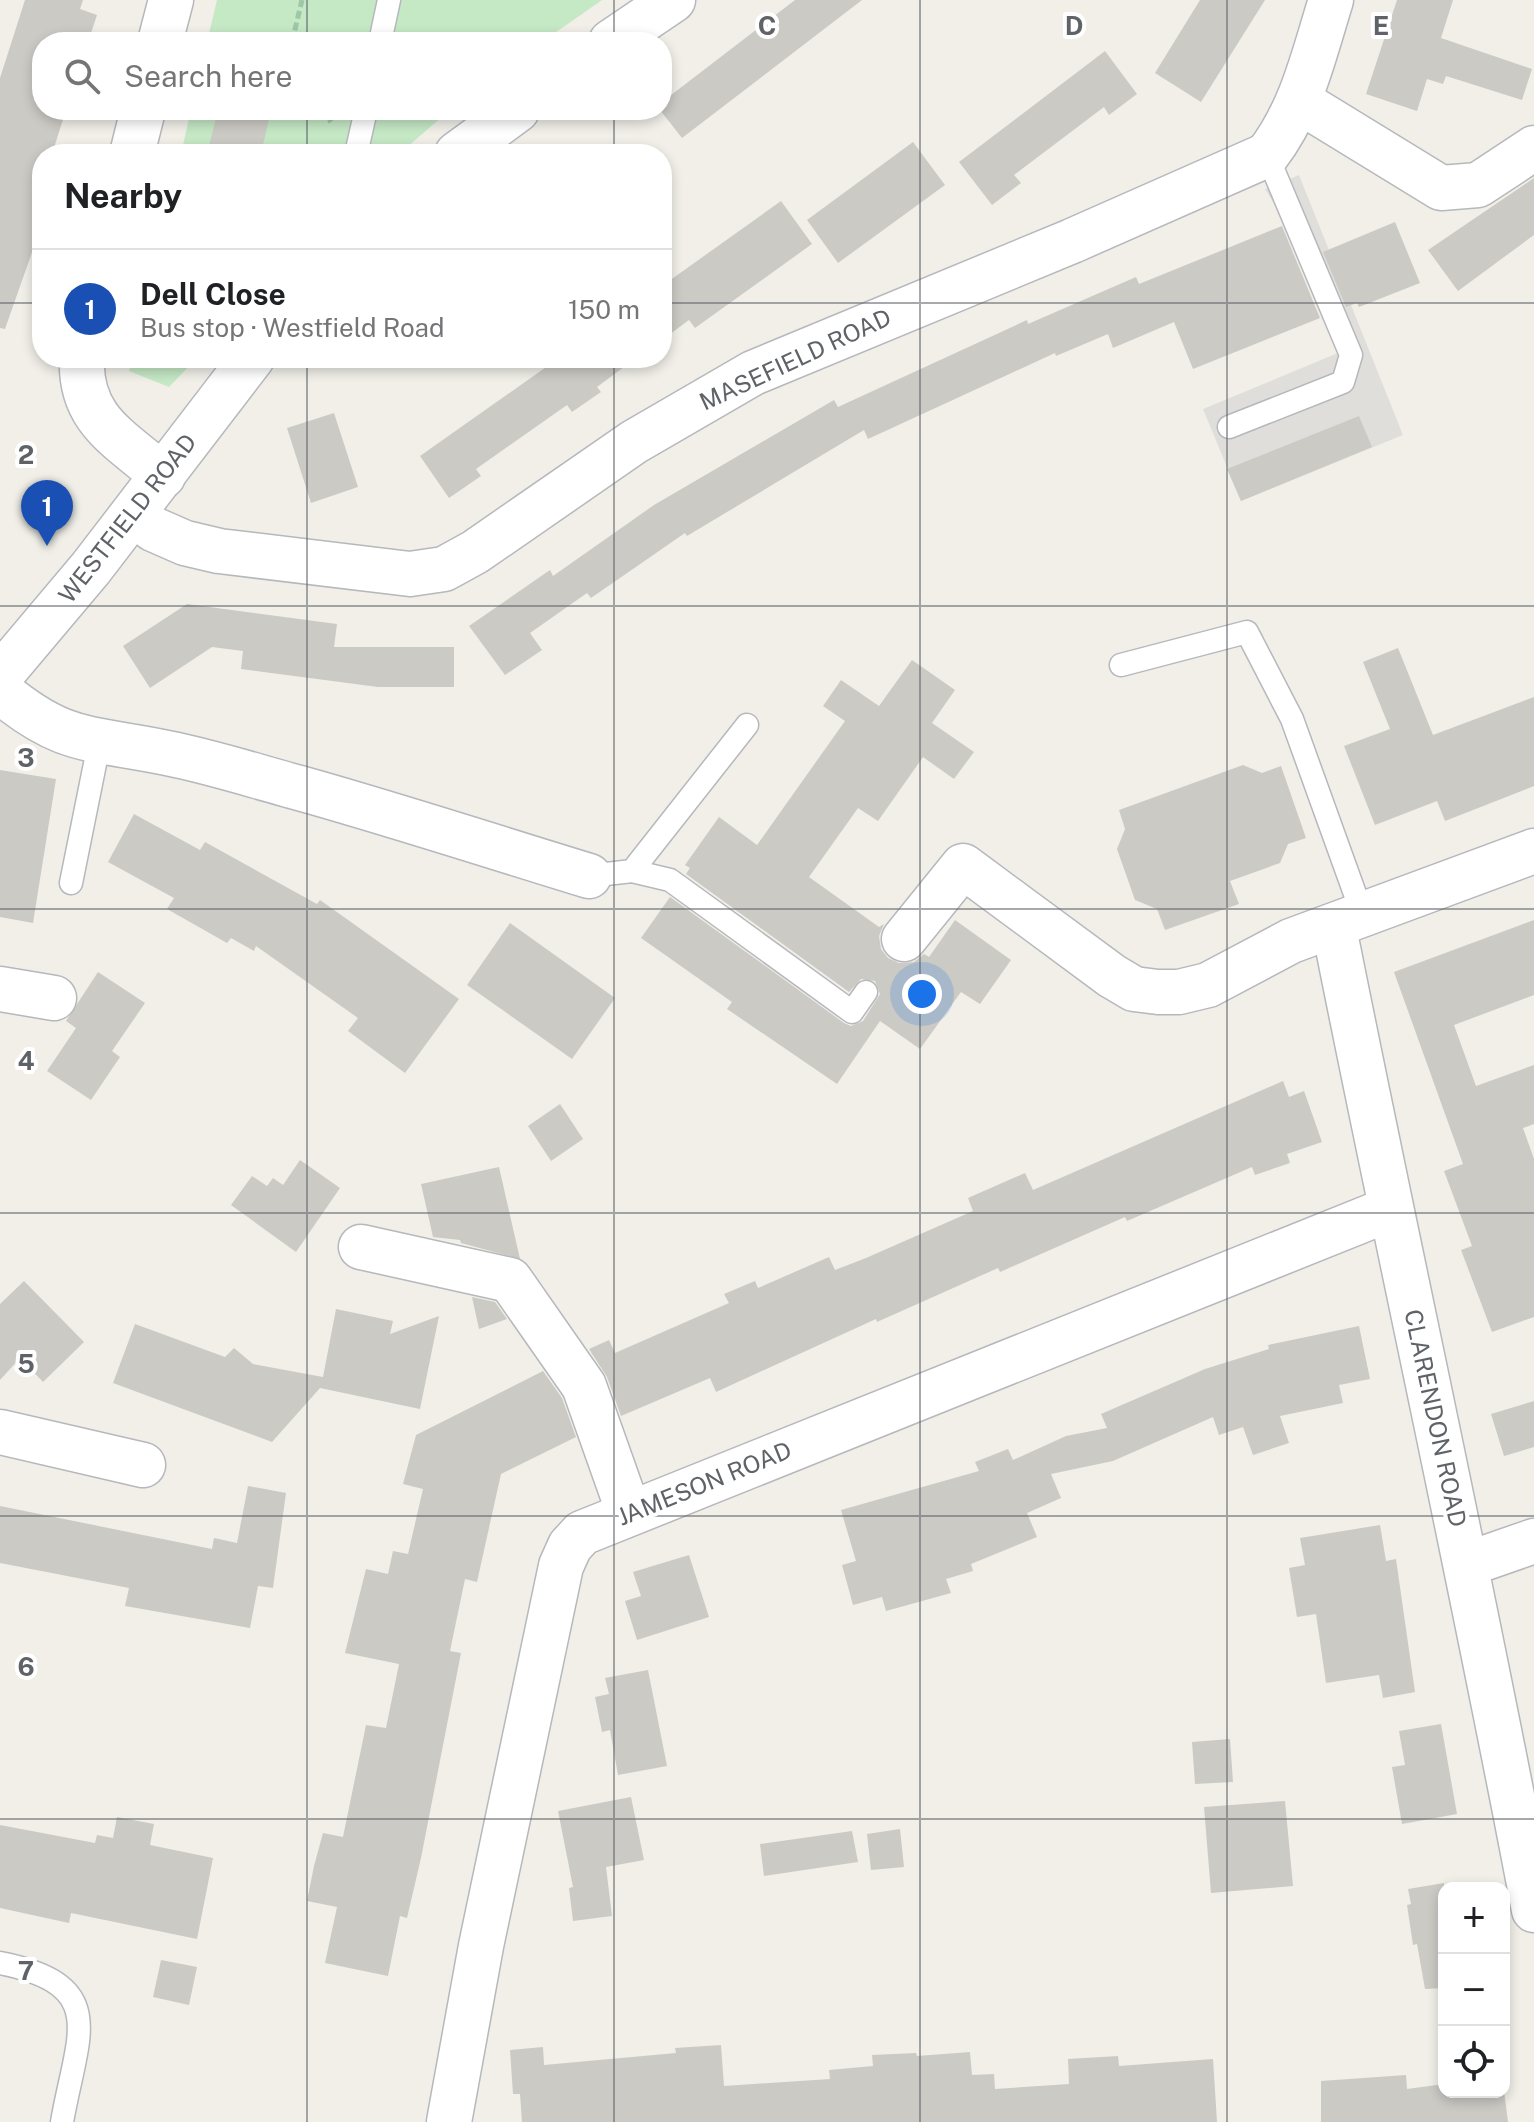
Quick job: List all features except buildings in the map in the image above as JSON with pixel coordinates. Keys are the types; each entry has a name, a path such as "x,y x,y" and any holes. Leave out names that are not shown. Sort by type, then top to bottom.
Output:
{"street":[{"path":"163,32 171,0"},
{"path":"626,32 673,0"},
{"path":"1267,155 1282,136 1299,101 1331,0"},
{"path":"1299,101 1441,188 1478,185 1534,148"},
{"path":"134,144 140,120"},
{"path":"471,144 503,120"},
{"name":"MASEFIELD ROAD","path":"134,513 153,529 185,543 219,551 410,574 444,569 475,552 634,442 753,373 1072,241 1267,155"},
{"path":"82,368 81,384 99,420 163,476"},
{"name":"WESTFIELD ROAD","path":"1,677 134,513 244,368"},
{"path":"1,677 26,713 63,733 99,744 167,753 275,781 589,876"},
{"path":"904,939 963,866 1112,976 1146,991 1179,992 1208,985 1291,941 1534,851"},
{"name":"CLARENDON ROAD","path":"1348,922 1390,1209 1468,1564 1534,1910"},
{"path":"0,989 54,998"},
{"name":"JAMESON ROAD","path":"449,2122 481,1946 561,1566 570,1546 582,1533 1390,1209"},
{"path":"361,1247 510,1280 584,1386 629,1513"},
{"path":"0,1432 143,1465"},
{"path":"1468,1564 1534,1541"}],"lane":[{"path":"382,32 389,0"},
{"path":"358,144 364,120"},
{"path":"1229,427 1343,382 1351,355 1267,155"},
{"path":"1121,665 1247,632 1292,719 1348,922"},
{"path":"632,871 747,725"},
{"path":"71,883 99,744"},
{"path":"589,876 632,871 670,880 852,1012 866,992"},
{"path":"0,1963 34,1970 59,1983 72,1995 80,2019 62,2122"}],"path":[{"path":"294,32 302,0"}],"shaded area":[{"path":"1299,175 1403,435 1241,501 1203,409 1338,353 1286,223 1265,189"}],"green space":[{"path":"217,0 602,0 556,32 209,32"},
{"path":"189,120 438,120 411,144 183,144"},
{"path":"130,368 187,368 169,387 129,371"}],"place":[{"name":"Dell Close","path":"47,546"}]}
